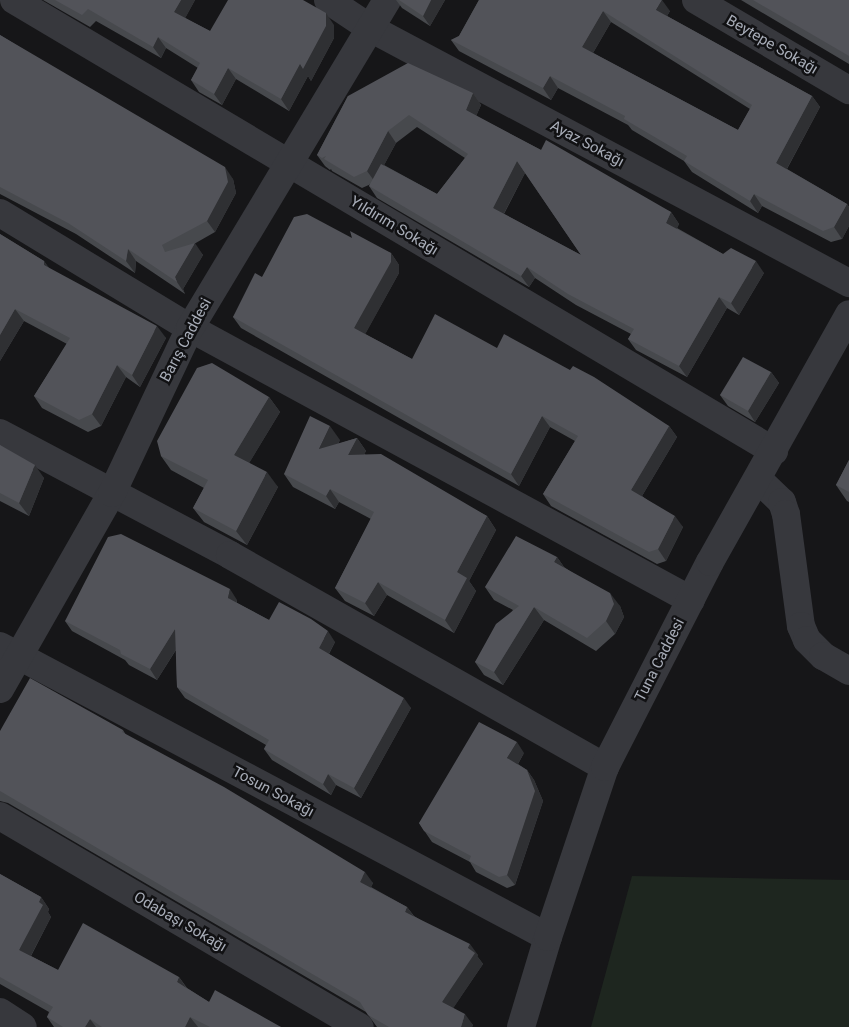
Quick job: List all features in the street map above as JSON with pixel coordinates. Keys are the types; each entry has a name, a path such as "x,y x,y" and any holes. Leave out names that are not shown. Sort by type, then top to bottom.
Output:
{"street":[{"name":"Yıldırım Sokağı","path":"14,0 774,451"},
{"name":"Ayaz Sokağı","path":"328,0 370,28 849,283"},
{"name":"Barış Caddesi","path":"0,688 10,652 112,492 190,328 387,0"},
{"name":"Beytepe Sokağı","path":"696,0 849,90"},
{"path":"0,213 190,328 691,600"},
{"name":"Tuna Caddesi","path":"521,1027 548,938 605,767 691,600 849,314"},
{"path":"0,433 230,555 605,767"},
{"path":"758,479 782,502 786,514 801,626 807,640 823,656 849,671"},
{"name":"Tosun Sokağı","path":"10,652 548,938"},
{"name":"Odabaşı Sokağı","path":"0,816 360,1027"},
{"path":"0,1012 23,1027"}],"shaded area":[{"path":"632,876 849,880 849,1027 591,1027"}],"building":[{"path":"55,0 181,0 174,12 210,31 228,0 303,0 326,13 326,26 303,69 300,64 281,99 228,68 214,94 191,80 200,63 158,37 153,47 88,9 82,15"},
{"path":"399,0 431,0 423,16"},
{"path":"479,0 662,0 656,10 812,96 776,163 847,204 834,227 823,231 754,194 750,201 684,161 687,156 624,119 625,116 550,76 543,88 451,40 459,36","holes":["603,11 752,105 738,130 582,47"]},
{"path":"753,0 849,0 849,56"},
{"path":"0,35 225,167 228,182 207,221 162,245 165,252 195,243 175,277 177,282 128,249 126,261 68,223 0,187"},
{"path":"408,63 473,93 466,110 541,150 546,140 671,212 666,223 723,254 731,248 756,261 731,303 719,297 679,366 628,339 634,329 568,294 527,267 521,276 369,186 381,164 437,194 468,154 409,115 388,131 367,171 354,177 324,159 326,156 322,158 317,155 348,96","holes":["517,161 581,255 493,208"]},
{"path":"307,214 352,238 350,231 391,253 391,262 354,328 412,359 435,314 497,348 504,334 570,370 573,366 594,377 669,426 631,490 675,516 658,549 649,552 543,494 578,436 542,416 511,474 233,317 255,273 262,277 294,217"},
{"path":"0,234 44,261 44,265 157,326 132,375 117,365 92,414 79,420 34,396 70,338 15,309 0,335"},
{"path":"743,357 771,372 748,411 720,395"},
{"path":"212,363 269,397 234,455 267,472 236,531 193,508 208,480 161,456 157,441 197,368"},
{"path":"310,416 330,426 319,449 357,438 348,455 381,454 487,516 457,572 467,578 445,620 378,582 365,603 335,588 374,512 330,489 326,496 284,474"},
{"path":"0,445 35,465 19,503 0,493"},
{"path":"849,460 849,492 836,485"},
{"path":"121,534 230,589 228,598 269,620 279,602 311,619 328,631 319,648 404,698 354,788 328,774 323,784 264,749 269,740 177,687 175,629 150,669 121,654 120,650 65,621 108,537"},
{"path":"516,536 557,557 554,562 610,593 614,604 606,621 587,638 534,607 494,672 475,662 496,624 519,606 485,587"},
{"path":"30,678 123,730 122,732 224,787 365,872 360,882 407,907 405,912 470,944 468,948 475,953 442,1002 465,1014 461,1027 389,1027 368,1015 360,1002 0,791 0,731"},
{"path":"479,722 517,742 507,758 527,770 535,791 507,875 499,877 469,861 471,856 424,831 419,823"},
{"path":"0,874 41,897 39,902 43,905 19,950 58,970 83,923 179,977 177,982 209,1002 215,990 281,1027 210,1027 190,1017 185,1027 102,1027 90,1019 85,1027 63,1027 47,1017 53,1007 0,977"}]}
